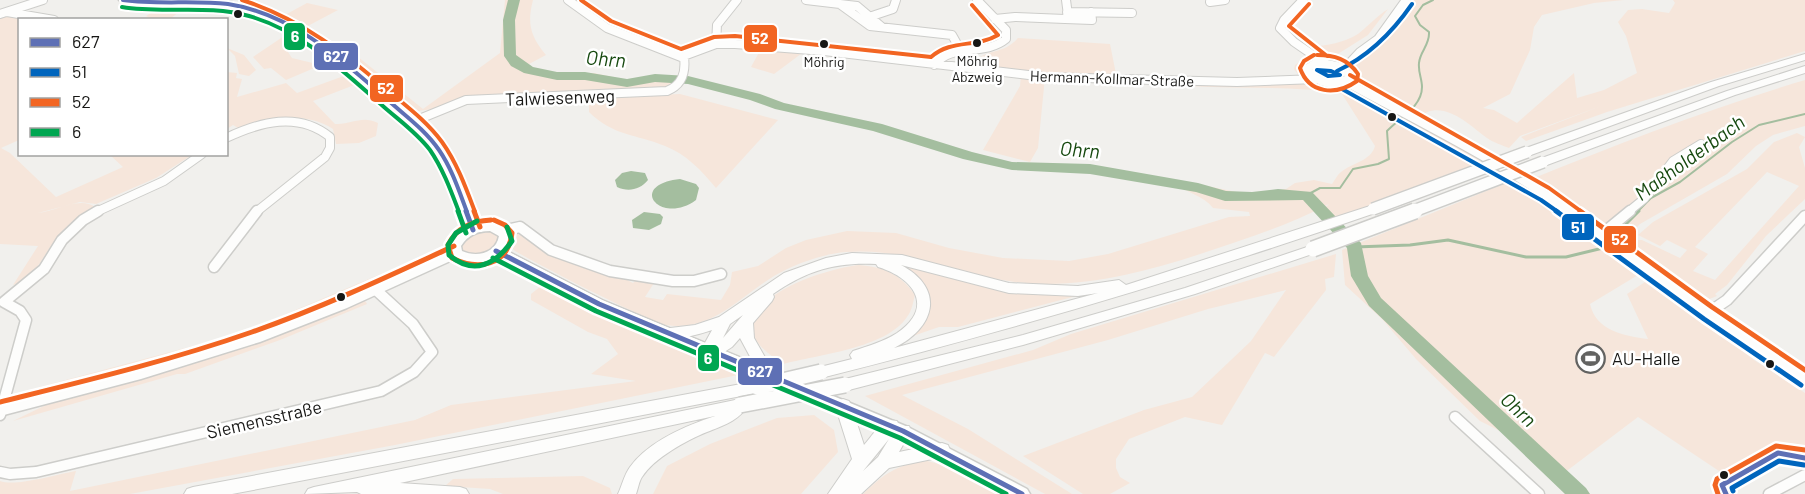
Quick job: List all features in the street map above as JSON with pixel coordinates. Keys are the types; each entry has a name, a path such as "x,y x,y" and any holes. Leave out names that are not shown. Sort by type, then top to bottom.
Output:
{"highway":[{"path":"193,494 469,443 761,380 821,372 942,343 1150,284 1297,236 1715,84 1805,57"},
{"path":"314,494 845,385 1023,340 1190,291 1313,249 1731,93 1805,69"},
{"path":"667,333 695,330 724,321 789,276 831,261 852,258 902,260 1009,288 1078,291 1127,283 1150,284"},
{"path":"712,351 778,289 812,271 833,265 873,262 889,265 909,275 923,292 923,314 915,325 905,335 881,347 821,372"},
{"path":"712,351 724,321"},
{"path":"745,322 747,338 761,380"},
{"path":"627,494 635,473 654,453 699,428 722,421 740,405"},
{"path":"843,405 861,460"},
{"path":"837,494 861,460 897,428"},
{"path":"849,494 884,462 897,428"},
{"path":"884,462 942,450"},
{"path":"353,487 381,491 460,494"}],"main road":[{"path":"123,0 138,3 215,1 256,11 303,30 343,60 437,147 448,165 473,230"},
{"path":"487,227 501,231 505,240 496,251 474,258 465,258 457,253 456,243 462,236 473,230 487,227"},
{"path":"496,251 557,284 712,351 761,380 843,405 897,428 1022,494"},
{"path":"0,412 224,350 376,290 457,253"}],"street":[{"path":"3,13 43,0"},
{"path":"568,0 607,28 684,57"},
{"path":"716,44 714,34 717,22 737,0"},
{"path":"806,0 843,2 857,6 872,16 882,27"},
{"path":"872,16 893,9 896,0"},
{"path":"934,65 944,55 994,48 1004,43 1006,30 977,0"},
{"path":"1066,0 1066,15"},
{"path":"1210,2 1225,0"},
{"path":"1303,0 1281,24 1283,33 1323,62"},
{"path":"1345,68 1360,52 1378,39 1406,0"},
{"path":"843,2 870,26 952,35 961,51"},
{"path":"995,19 1015,16 1066,15 1092,20 1091,12 1132,13"},
{"path":"3,13 39,18"},
{"path":"1294,42 1312,64"},
{"name":"Hermann-Kollmar-Straße","path":"684,57 716,44 764,45 1045,77 1248,82 1316,79 1334,84 1346,82"},
{"path":"1334,64 1360,52"},
{"name":"Talwiesenweg","path":"412,122 466,100 668,92 678,86 685,72 684,57"},
{"path":"1308,73 1307,69 1312,64 1323,62 1345,68 1351,77 1346,82 1516,176 1602,234 1708,313 1805,379"},
{"path":"1248,82 1308,73 1316,79"},
{"path":"214,267 248,220 266,202 325,157 330,148 330,137 322,128 298,121 263,124 228,137"},
{"path":"1602,234 1644,199 1674,162 1701,144"},
{"path":"0,412 26,320 20,311 2,303 44,269 62,240 83,220 102,208 164,181 199,156"},
{"path":"1708,313 1727,300 1805,216"},
{"path":"501,231 517,226 523,227 536,241 590,266 614,273 692,281 721,274"},
{"name":"Siemensstraße","path":"0,472 10,474 36,472 381,391 414,372 432,352 413,324 376,290"},
{"path":"1455,417 1539,494"},
{"path":"1769,494 1805,475"}],"shaded area":[{"path":"505,0 533,0 530,16 531,29 536,42 546,55 529,64 530,69 567,75 594,73 636,82 678,80 675,86 658,92 452,102 433,109 418,111 344,49 347,48 423,109 500,53"},
{"path":"1406,0 1624,0 1594,3 1542,15 1534,27 1530,50 1510,94 1483,108 1494,110 1517,123 1574,73 1577,98 1604,90 1637,73 1626,36 1618,22 1628,10 1642,9 1669,13 1675,3 1673,0 1805,0 1805,51 1607,112 1526,141 1521,137 1601,106 1520,136 1509,148 1490,140 1454,115 1435,110 1417,119 1428,118 1470,144 1481,156 1413,122 1484,162 1373,209 1334,217 1321,211 1329,204 1283,225 1209,251 1155,268 1099,280 1043,284 1015,282 911,257 846,252 818,257 782,272 724,311 697,323 682,326 657,323 573,282 515,251 509,245 510,233 516,231 544,247 633,283 636,280 654,283 645,297 663,300 667,294 721,300 730,285 732,272 758,266 786,248 806,240 847,231 896,233 949,248 1003,258 1069,261 1108,254 1229,217 1250,216 1249,212 1213,208 1200,197 1173,183 1178,180 1246,194 1286,189 1295,183 1314,180 1332,184 1341,172 1370,155 1375,146 1342,94 1291,89 1188,86 1138,79 1314,79 1308,73 1299,76 1294,69 1295,65 1307,57 1298,49 1313,56 1320,55 1311,47 1347,40 1358,34 1388,9 1368,35 1333,57 1342,61 1378,39"},
{"path":"204,3 202,6 185,7 171,18 146,16 164,5"},
{"path":"307,3 338,10 304,28 283,16"},
{"path":"0,15 36,18 18,18 18,140 1,148 10,153 56,197 123,167 111,156 190,156 156,178 96,204 80,202 69,205 83,203 96,208 66,229 52,244 34,271 13,285 38,246 0,244"},
{"path":"293,30 305,37 286,49 292,58 325,66 322,69 312,69 286,80 271,68 264,69 253,57"},
{"path":"1018,38 1110,44 1116,74 1047,73 983,66 975,61 986,54 1007,47"},
{"path":"762,47 805,51 774,74 751,67"},
{"path":"228,48 244,55 256,70 249,76 239,74 235,56"},
{"path":"228,72 237,73 236,78 242,79 237,97 286,83 297,93 352,73 362,82 313,101 335,124 361,120 378,123 376,136 359,143 336,144 333,129 310,120 286,118 238,128 233,125 228,128"},
{"path":"1021,75 1045,77 1038,148 1030,162 983,150 1020,86"},
{"path":"1805,80 1805,126 1773,135 1756,146 1727,174 1640,224 1622,242 1529,180 1735,102"},
{"path":"680,94 778,120 716,188 687,158 673,149 616,130 589,112 589,98"},
{"path":"1797,133 1805,137 1799,147 1805,168 1805,199 1766,236 1727,285 1715,294 1717,296 1707,300 1699,298 1630,249 1635,240 1642,240 1680,258 1687,250 1667,240 1660,246 1638,235 1653,222 1747,169 1774,142","holes":["1767,172 1799,186 1715,280 1693,271 1708,254 1695,247"]},
{"path":"631,171 645,173 648,180 634,189 617,187 615,180 622,173"},
{"path":"680,179 696,184 699,188 696,200 683,207 671,209 655,202 652,195 655,188"},
{"path":"1513,180 1538,195 1649,274 1643,272 1590,304 1598,320 1621,334 1648,339 1627,294 1651,278 1754,360 1805,393 1805,452 1778,453 1731,479 1638,417 1560,476 1579,494 1566,494 1508,435 1480,421 1416,359 1382,319 1345,285 1342,250"},
{"path":"644,212 660,214 663,217 661,224 649,230 633,228 632,220"},
{"path":"473,230 501,231 496,251 465,258 456,243"},
{"path":"435,251 435,255 373,287 236,342 42,391 32,389 241,333"},
{"path":"1336,254 1334,277 1325,279 1326,290 1274,357 1265,353 1222,425 1185,417 1129,439 1116,459 1116,468 1120,477 1130,483 1110,494 1083,494 1023,456 1144,410 1192,397 1251,341 1286,290 1208,309 1108,340 902,395 968,429 1072,494 1045,494 865,396 1033,350 1071,334"},
{"path":"859,265 891,273 904,282 915,295 909,315 897,328 884,336 850,349 783,364 760,346 753,331 755,317 763,305 793,284 830,271"},
{"path":"912,265 970,282 1084,294 958,327 939,327 907,338 924,320 908,270"},
{"path":"541,286 624,325 748,373 395,445 130,494 0,494 0,481 26,481 76,471 70,491 415,420 451,405 636,381 591,374 618,354 607,339 588,332 531,300 531,294"},
{"path":"364,299 367,304 280,340 185,374 177,374 13,421 50,403 162,372 286,332"},
{"path":"814,415 834,430 838,452 801,494 653,494 667,466 710,444 777,418"},
{"path":"927,461 952,467 1000,494 863,494 899,467"},
{"path":"583,476 610,488 612,494 503,494 490,489 445,486 453,479"}],"waterway":[{"name":"Ohrn","path":"514,0 509,20 510,56 516,63 529,70 557,76 585,76 627,83 655,78 688,80 755,97 780,106 877,127 968,156 1012,166 1090,169 1198,188 1225,196 1307,195 1355,247 1355,262 1359,276 1375,302 1579,494"},
{"path":"1307,195 1320,188 1340,188 1353,169 1378,164 1389,159 1387,131 1409,112 1421,94 1419,63 1428,41 1429,32 1420,25 1415,16 1423,5 1433,0"},
{"name":"Maßholderbach","path":"1637,212 1651,198 1680,182 1732,142 1759,125 1805,114"},
{"name":"Maßholderbach","path":"1614,241 1622,228 1639,211"},
{"name":"Maßholderbach","path":"1355,247 1410,245 1448,240 1526,257 1566,257 1603,248 1608,244"}],"transit line":[{"name":"627","path":"123,0 149,3 228,4 252,9 296,28 316,41 416,124 434,143 445,159 454,179 473,230"},
{"name":"52","path":"242,0 285,16 324,39 360,66 422,120 441,140 452,157 480,227"},
{"name":"52","path":"581,0 611,21 681,49 714,37 735,36 931,57 938,50 946,47 982,42 998,35 972,5"},
{"name":"52","path":"1309,4 1289,26 1327,56"},
{"name":"51","path":"1337,71 1360,59 1379,44 1412,4"},
{"name":"6","path":"122,7 148,10 226,11 271,24 311,46 348,75 427,146 438,162 447,182 466,233"},
{"name":"52","path":"1314,55 1304,61 1300,68 1303,77 1316,88 1333,91 1350,86 1357,81 1358,74 1346,61 1317,55"},
{"name":"51","path":"1317,70 1331,71 1340,75 1328,76 1317,70"},
{"name":"52","path":"1350,75 1549,188 1712,307 1805,370"},
{"name":"51","path":"1342,89 1541,200 1704,319 1801,385"},
{"name":"52","path":"491,220 477,221 460,229 448,245 452,258 461,263 481,265 491,263 506,252 511,244 512,233 505,225 494,220"},
{"name":"6","path":"477,221 456,233 448,245 449,255 458,263 471,266 487,264 501,256 512,241 507,227"},
{"name":"52","path":"0,402 158,361 251,332 379,281 454,246"},
{"name":"627","path":"496,251 599,304 903,431 1022,494"},
{"name":"6","path":"493,258 596,311 900,438 1006,494"},
{"name":"52","path":"1718,494 1715,485 1717,479 1776,446 1805,450"},
{"name":"627","path":"1726,494 1722,485 1778,453 1805,458"},
{"name":"51","path":"1733,491 1732,488 1779,461 1804,465"}],"place":[{"name":"Möhrig Abzweig","path":"977,43"},
{"name":"Möhrig","path":"824,44"},
{"name":"AU-Halle","path":"1591,358"}]}
